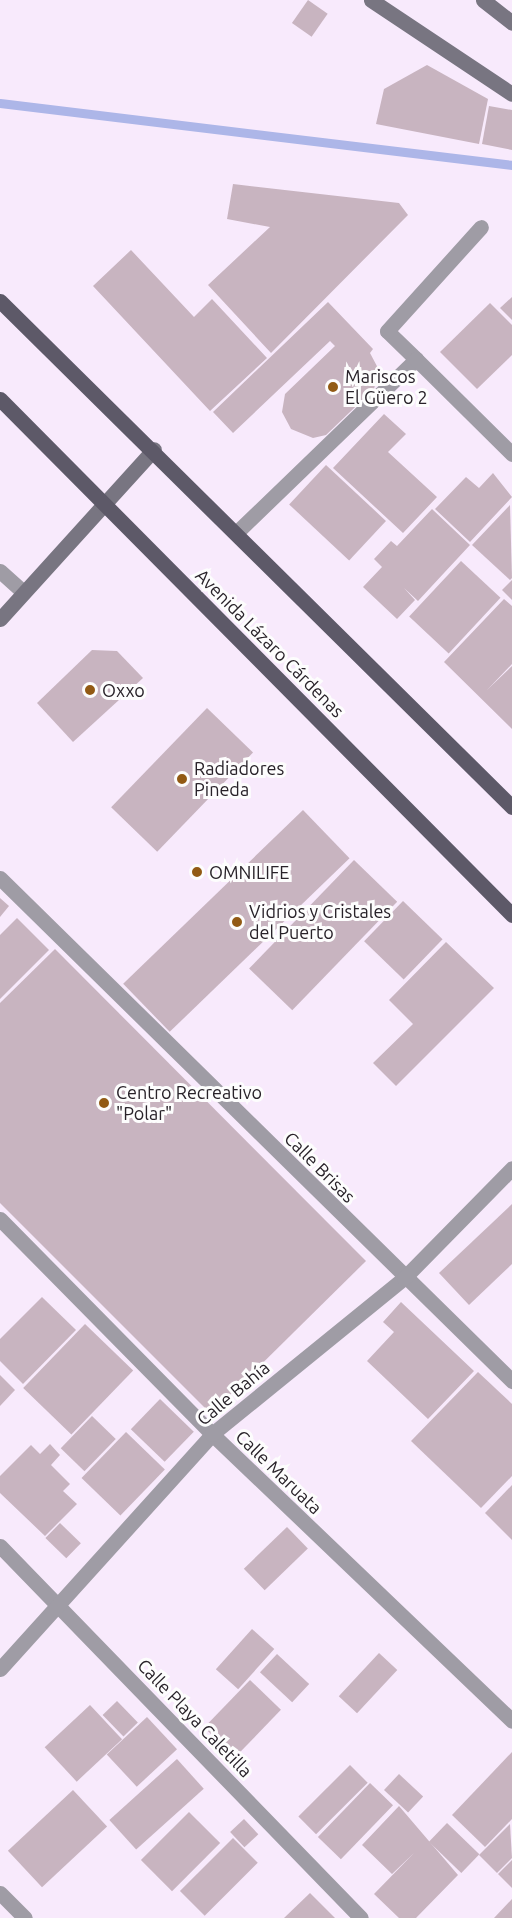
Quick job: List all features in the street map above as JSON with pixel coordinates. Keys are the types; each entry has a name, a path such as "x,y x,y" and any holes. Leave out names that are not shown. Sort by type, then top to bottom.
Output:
{"main road":[{"path":"0,301 154,449 512,807"},
{"name":"Avenida Lázaro Cárdenas","path":"0,399 512,915"}],"street":[{"path":"371,0 512,94"},
{"path":"483,0 512,23"},
{"path":"482,226 387,331 512,454"},
{"path":"237,532 416,358"},
{"path":"0,619 102,501 154,449"},
{"path":"0,571 22,591"},
{"name":"Calle Brisas","path":"0,878 404,1278 512,1381"},
{"name":"Calle Bahía","path":"0,1669 60,1606 212,1434 404,1278 512,1168"},
{"name":"Calle Maruata","path":"0,1219 212,1434 512,1721"},
{"name":"Calle Playa Caletilla","path":"0,1546 361,1918"},
{"path":"0,1893 25,1918"}],"building":[{"path":"308,0 328,14 312,37 292,23"},
{"path":"427,65 488,99 479,144 376,124 384,89"},
{"path":"489,106 512,110 512,150 482,144"},
{"path":"233,184 399,203 408,215 271,353 208,285 270,227 227,219"},
{"path":"131,250 194,317 212,299 267,358 210,411 93,286"},
{"path":"512,297 512,320 500,308"},
{"path":"328,302 373,349 370,353 379,370 374,389 326,435 313,438 291,429 282,412 285,394 335,346 330,341 233,433 213,412"},
{"path":"490,303 512,325 512,355 477,389 440,352"},
{"path":"384,414 406,434 388,452 437,497 403,533 333,468"},
{"path":"326,465 386,521 349,560 289,504"},
{"path":"493,473 512,497 470,542 435,509 466,477 479,488"},
{"path":"510,505 512,578 510,580 472,545"},
{"path":"432,509 470,545 418,601 404,588 415,600 397,619 363,587 382,567 374,559 391,541 397,546"},
{"path":"461,561 500,598 449,653 409,617"},
{"path":"512,580 512,600 502,590"},
{"path":"504,599 512,606 512,664 487,690 512,666 512,729 444,662"},
{"name":"Oxxo","path":"92,650 117,651 143,678 73,742 37,703"},
{"name":"Radiadores Pineda","path":"207,708 253,752 157,852 111,807"},
{"name":"Vidrios y Cristales del Puerto","path":"303,810 350,858 170,1032 123,984"},
{"path":"354,860 397,902 292,1010 249,969"},
{"path":"0,898 9,906 0,917"},
{"path":"403,901 443,939 404,979 364,941"},
{"path":"17,918 49,950 0,999 0,935"},
{"path":"446,942 494,988 396,1086 373,1063 413,1024 389,1000"},
{"name":"Centro Recreativo \"Polar\"","path":"55,949 366,1261 211,1414 0,1203 0,1003"},
{"path":"512,1204 512,1264 469,1305 439,1273"},
{"path":"42,1297 76,1330 23,1384 0,1361 0,1339"},
{"path":"401,1302 474,1371 428,1419 367,1361 394,1332 383,1322"},
{"path":"85,1324 133,1371 71,1435 23,1388"},
{"path":"478,1372 512,1404 512,1476 481,1508 411,1441"},
{"path":"0,1375 15,1390 0,1406"},
{"path":"160,1399 194,1432 165,1462 131,1429"},
{"path":"92,1416 116,1439 84,1471 61,1448"},
{"path":"126,1432 165,1470 120,1516 82,1478"},
{"path":"50,1444 60,1455 51,1465 70,1484 63,1491 77,1504 45,1536 0,1493 0,1476 31,1445 40,1454"},
{"path":"512,1485 512,1540 485,1513"},
{"path":"60,1523 81,1543 66,1558 45,1538"},
{"path":"287,1527 308,1549 265,1590 244,1569"},
{"path":"252,1629 274,1649 238,1689 216,1669"},
{"path":"379,1653 397,1670 357,1713 339,1696"},
{"path":"277,1654 309,1684 292,1702 260,1672"},
{"path":"250,1680 281,1710 235,1757 204,1727"},
{"path":"117,1701 138,1723 123,1736 103,1715"},
{"path":"90,1705 122,1739 77,1782 45,1747"},
{"path":"147,1717 177,1749 137,1787 107,1755"},
{"path":"512,1752 512,1819 485,1847 452,1815"},
{"path":"177,1759 204,1789 136,1850 109,1820"},
{"path":"350,1765 368,1783 316,1834 298,1817"},
{"path":"399,1774 423,1797 408,1813 384,1790"},
{"path":"370,1783 393,1805 341,1859 318,1837"},
{"path":"73,1790 107,1827 42,1887 8,1851"},
{"path":"399,1806 458,1875 416,1918 399,1918 374,1894 414,1853 392,1874 362,1845"},
{"path":"189,1812 220,1843 172,1891 141,1860"},
{"path":"244,1819 258,1834 244,1847 230,1832"},
{"path":"447,1823 479,1854 461,1873 429,1842"},
{"path":"510,1824 512,1858 497,1873 479,1855"},
{"path":"233,1838 258,1863 205,1916 180,1891"},
{"path":"512,1860 512,1888 498,1874"},
{"path":"310,1893 335,1918 284,1918"},
{"path":"512,1899 512,1918 494,1918"}],"waterway":[{"path":"0,103 512,165"}],"place":[{"name":"Mariscos El Güero 2","path":"333,387"},
{"name":"Oxxo","path":"90,690"},
{"name":"Radiadores Pineda","path":"182,779"},
{"name":"OMNILIFE","path":"197,872"},
{"name":"Vidrios y Cristales del Puerto","path":"237,922"},
{"name":"Centro Recreativo \"Polar\"","path":"104,1103"}]}
